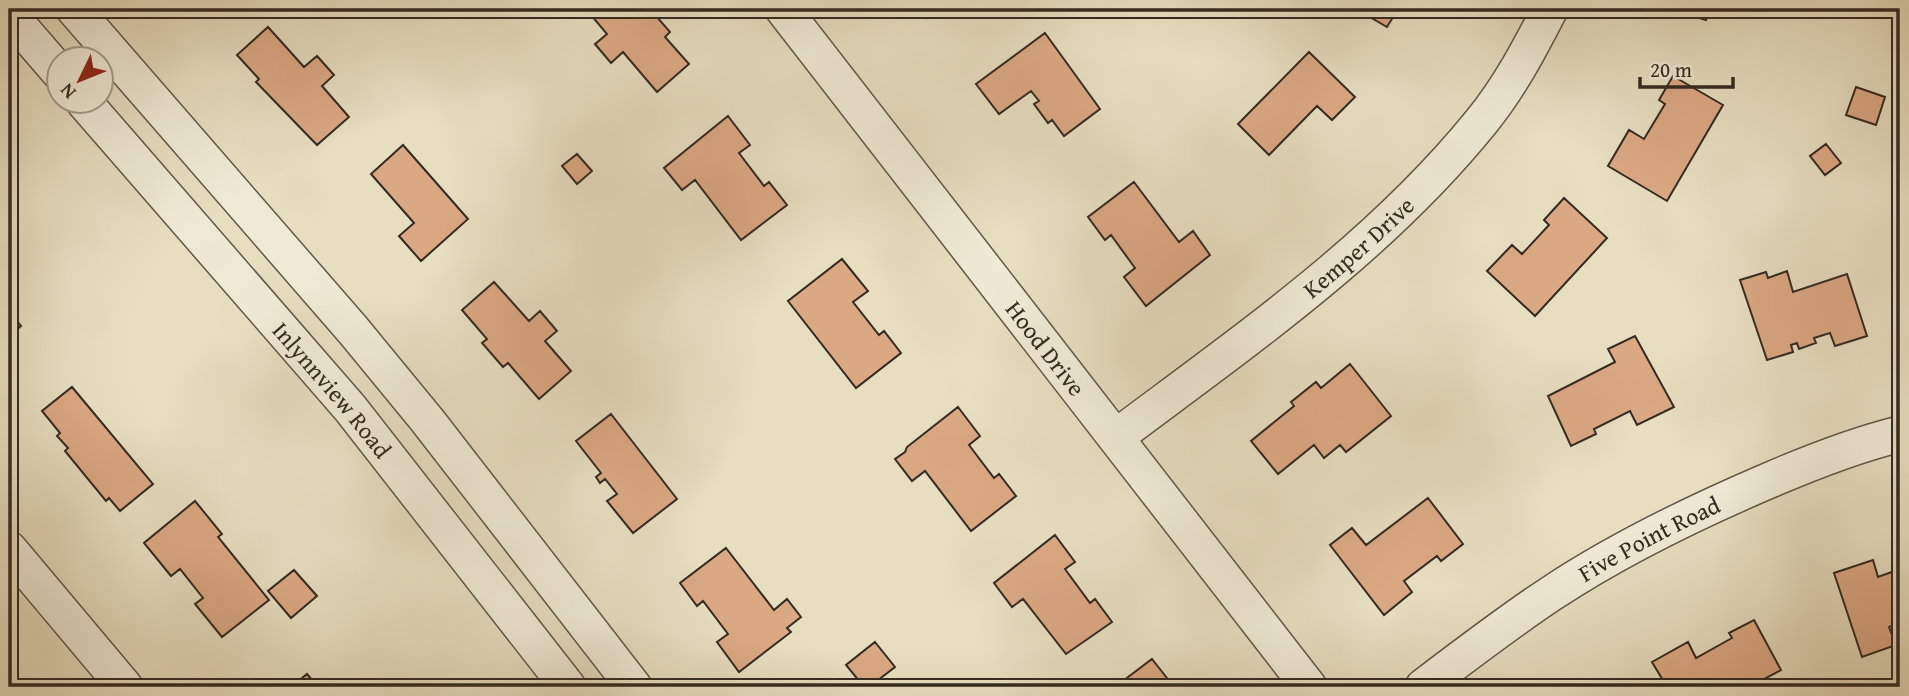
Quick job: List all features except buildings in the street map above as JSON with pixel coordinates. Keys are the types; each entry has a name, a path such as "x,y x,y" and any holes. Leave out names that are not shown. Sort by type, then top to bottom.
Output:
{"street":[{"path":"74,9 353,330 435,430 634,687"},
{"name":"Hood Drive","path":"783,9 1309,687"},
{"name":"Kemper Drive","path":"1116,437 1312,288 1361,248 1424,187 1482,121 1526,55 1550,9"},
{"path":"9,14 46,57"},
{"name":"Inlynnview Road","path":"97,116 335,389 568,687"},
{"name":"Five Point Road","path":"1423,687 1481,642 1554,592 1633,546 1727,498 1812,462 1900,434"},
{"path":"9,549 124,687"}]}
